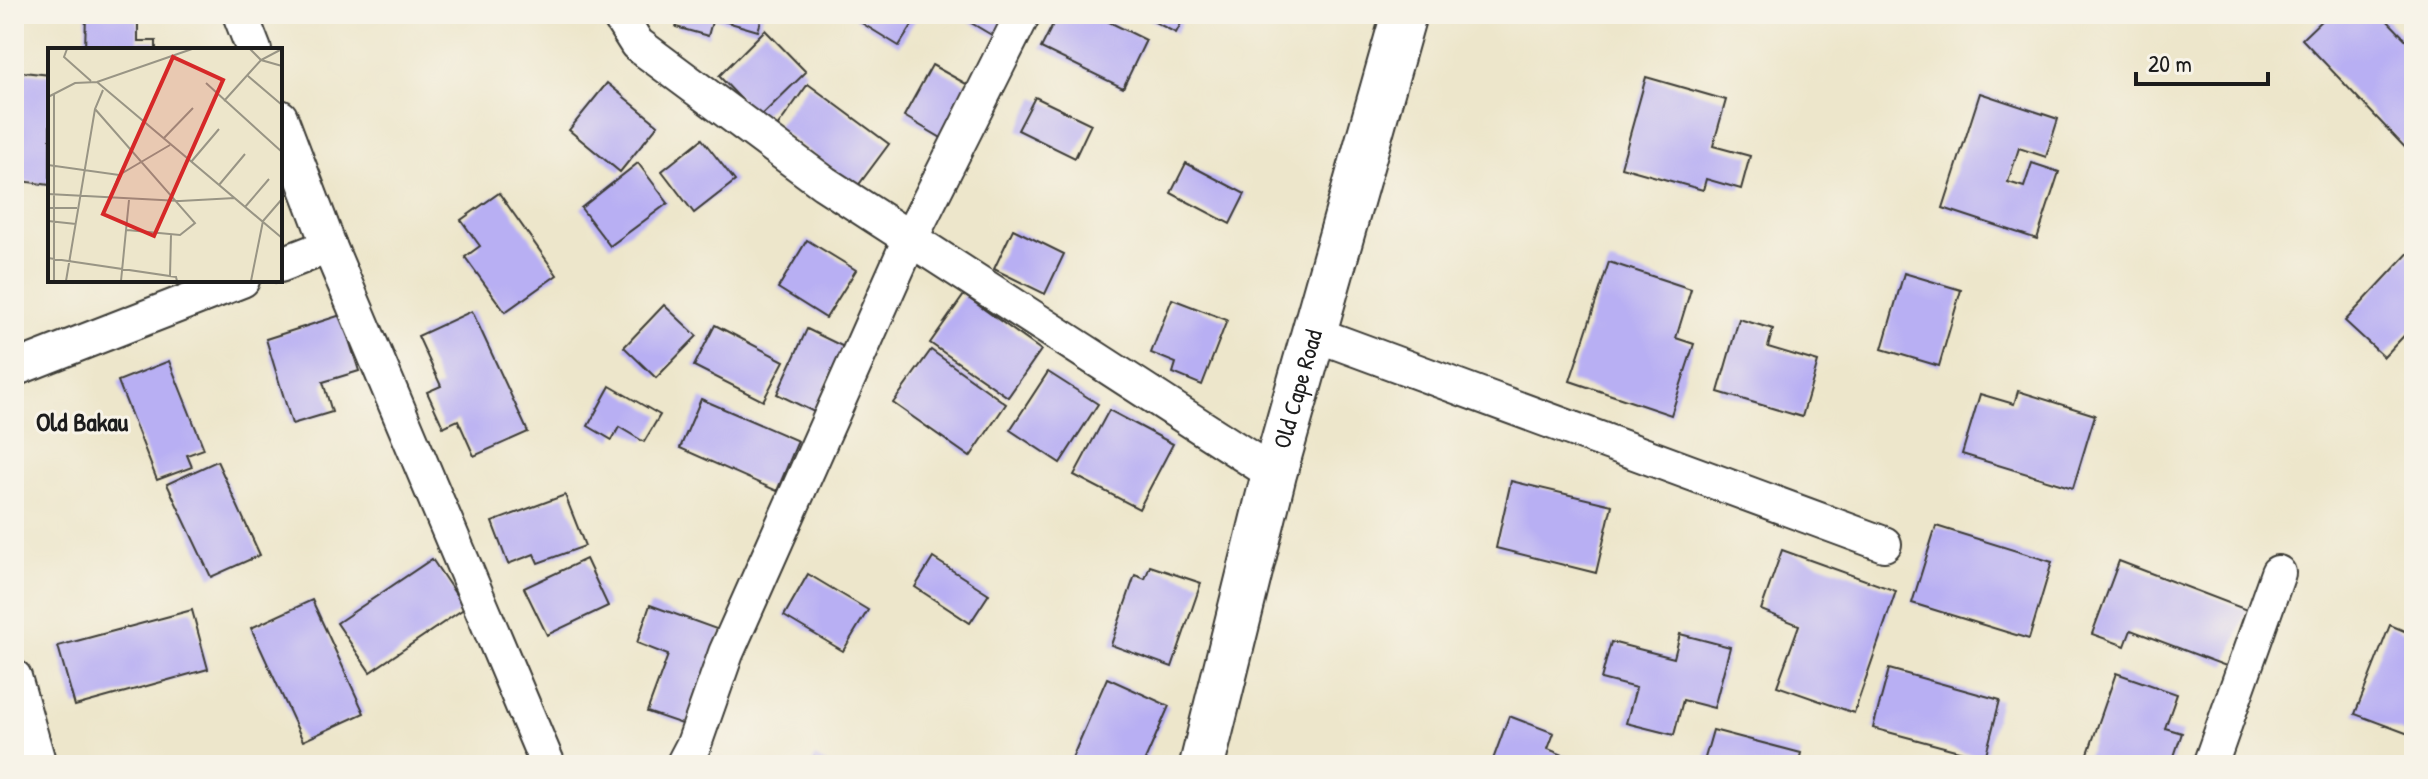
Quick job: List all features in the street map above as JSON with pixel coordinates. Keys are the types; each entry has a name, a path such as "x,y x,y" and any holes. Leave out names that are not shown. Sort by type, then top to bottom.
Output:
{"street":[{"path":"240,14 253,48"},
{"path":"618,14 637,44 824,183 1274,474"},
{"path":"683,765 694,744 732,639 910,239 1023,14"},
{"name":"Old Cape Road","path":"1202,765 1274,474 1404,14"},
{"path":"282,122 329,246 548,765"},
{"path":"282,264 329,246"},
{"path":"14,369 237,282"},
{"path":"1315,334 1884,544"},
{"path":"2210,765 2278,573"},
{"path":"14,677 39,765"}],"building":[{"path":"86,14 138,14 138,41 156,41 156,48 85,48"},
{"path":"680,14 763,14 758,31 713,18 708,36 676,27"},
{"path":"858,14 919,14 899,46 855,19"},
{"path":"956,14 1015,14 1000,40"},
{"path":"1058,14 1093,14 1146,40 1123,88 1041,48"},
{"path":"1139,14 1186,14 1176,33"},
{"path":"2328,14 2381,14 2414,48 2414,157 2302,39"},
{"path":"765,30 806,72 759,118 719,76"},
{"path":"932,65 979,91 950,143 904,116"},
{"path":"14,71 48,75 48,185 14,180"},
{"path":"1646,77 1726,100 1713,146 1750,156 1741,189 1706,179 1703,190 1621,167"},
{"path":"607,83 658,125 620,172 569,130"},
{"path":"808,84 889,144 857,187 777,127"},
{"path":"1980,93 2058,119 2046,157 2019,148 2008,182 2024,187 2032,163 2059,172 2037,239 1943,208"},
{"path":"1035,97 1091,124 1075,158 1018,130"},
{"path":"702,139 735,181 694,213 662,171"},
{"path":"282,160 294,192 282,196"},
{"path":"638,163 668,203 610,246 581,208"},
{"path":"1186,163 1245,194 1230,224 1171,193"},
{"path":"499,193 557,275 505,312 465,257 480,246 461,220"},
{"path":"1013,229 1064,254 1045,294 994,269"},
{"path":"807,240 856,270 826,318 778,288"},
{"path":"2414,247 2414,325 2384,357 2345,321"},
{"path":"1609,262 1691,289 1676,338 1694,344 1671,415 1570,381"},
{"path":"1904,273 1961,290 1939,366 1882,349"},
{"path":"964,295 1041,350 1008,397 930,343"},
{"path":"1172,299 1227,320 1202,385 1173,373 1176,363 1151,353"},
{"path":"664,305 697,336 656,378 624,347"},
{"path":"472,311 528,432 474,456 458,420 443,427 427,392 441,386 418,336"},
{"path":"341,315 359,371 323,382 332,412 292,424 266,339"},
{"path":"1739,319 1773,329 1768,347 1818,362 1802,417 1718,392"},
{"path":"715,325 784,361 763,401 694,366"},
{"path":"807,329 844,347 814,412 777,394"},
{"path":"931,350 1006,404 970,457 893,403"},
{"path":"169,361 204,449 187,455 192,467 157,480 118,381"},
{"path":"1048,372 1098,404 1060,463 1010,430"},
{"path":"610,386 660,415 644,442 619,427 612,440 588,426"},
{"path":"2018,391 2095,415 2073,488 1962,454 1980,394 2014,404"},
{"path":"701,399 798,441 777,491 680,448"},
{"path":"1109,410 1173,444 1139,509 1074,475"},
{"path":"217,461 260,555 211,577 167,484"},
{"path":"1511,481 1612,505 1596,573 1496,548"},
{"path":"565,495 585,546 538,563 534,554 508,564 492,522"},
{"path":"1936,526 2052,562 2029,639 1912,603"},
{"path":"1782,550 1896,591 1854,713 1777,686 1799,625 1761,610"},
{"path":"933,558 989,594 970,623 915,587"},
{"path":"432,559 465,608 370,672 337,623"},
{"path":"586,559 608,606 547,635 524,588"},
{"path":"2119,561 2247,610 2226,666 2131,630 2125,646 2092,634"},
{"path":"1150,566 1201,583 1172,667 1111,645 1135,575 1145,579"},
{"path":"808,574 868,610 843,651 784,616"},
{"path":"312,600 364,713 303,741 251,628"},
{"path":"650,605 722,631 688,726 647,712 668,655 637,643"},
{"path":"192,610 208,669 75,706 58,646"},
{"path":"2390,625 2414,635 2414,736 2355,714"},
{"path":"1680,634 1730,647 1714,708 1683,700 1674,735 1626,723 1636,688 1601,679 1611,642 1674,658"},
{"path":"1889,669 2000,700 1985,758 1873,728"},
{"path":"2116,673 2177,694 2165,728 2182,733 2171,765 2084,765"},
{"path":"1107,678 1169,706 1143,765 1069,765"},
{"path":"1509,716 1554,733 1548,749 1573,759 1571,765 1491,765"},
{"path":"1713,730 1801,753 1798,765 1703,765"},
{"path":"815,757 829,765 811,765"}],"district":[{"name":"Old Bakau","path":"82,422"}]}
